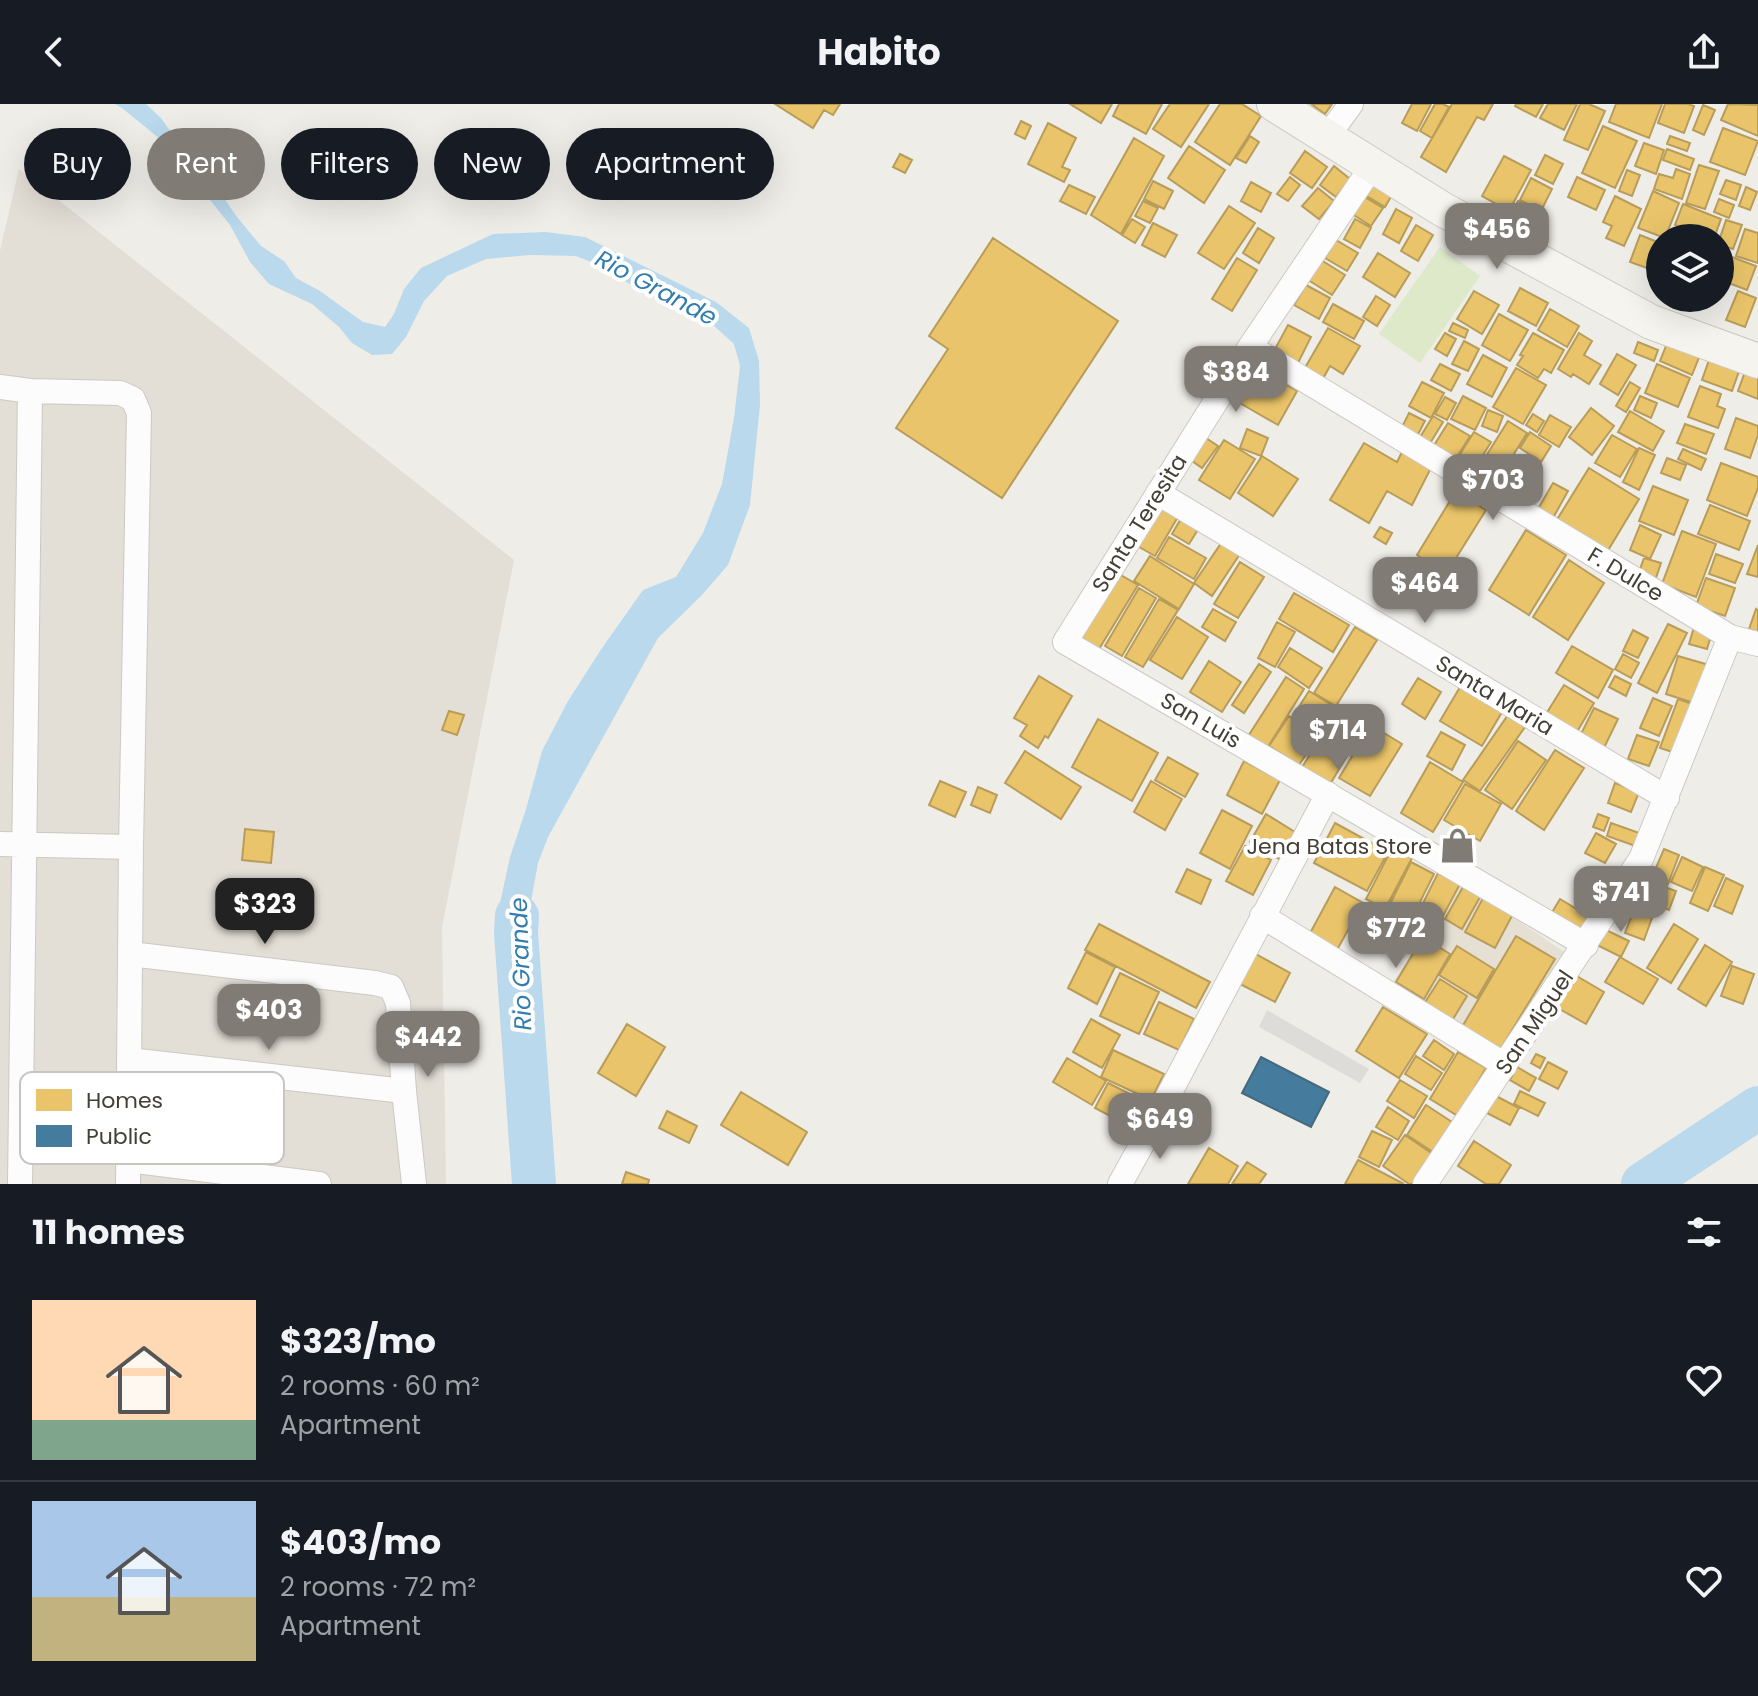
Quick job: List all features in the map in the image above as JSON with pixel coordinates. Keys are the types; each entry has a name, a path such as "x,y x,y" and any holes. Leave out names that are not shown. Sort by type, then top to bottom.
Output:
{"main road":[{"path":"1274,104 1442,209 1651,322 1758,361"}],"street":[{"path":"1327,137 1351,104"},
{"name":"Santa Teresita","path":"1065,642 1250,347 1373,165"},
{"name":"F. Dulce","path":"1250,347 1730,637 1758,644"},
{"path":"0,387 30,391 120,393 133,399 139,413 129,1072"},
{"path":"20,1184 12,844 30,391"},
{"name":"Santa Maria","path":"1158,493 1667,798"},
{"name":"San Miguel","path":"1425,1184 1641,859 1730,637"},
{"name":"San Luis","path":"1065,642 1586,945"},
{"path":"1120,1184 1328,794"},
{"path":"12,844 131,847"},
{"path":"1262,916 1505,1065"},
{"path":"130,954 391,987 398,1003 414,1184"},
{"path":"129,1060 235,1072"},
{"path":"284,1077 404,1091"},
{"path":"128,1172 319,1184"}],"shaded area":[{"path":"19,169 24,173 24,200 58,200 514,560 442,927 446,1184 0,1184 0,251"},
{"path":"1460,882 1572,957 1501,1063 1390,987"},
{"path":"1267,1010 1369,1069 1360,1083 1259,1027"}],"green space":[{"path":"1440,247 1480,276 1420,363 1379,334"}],"water":[{"path":"115,104 146,104 168,128 147,128"},
{"path":"210,200 225,200 261,246 284,261 296,278 363,322 385,327 404,289 421,268 493,234 546,232 585,237 716,302 749,328 759,361 760,405 750,505 728,565 658,638 548,837 538,863 528,918 535,978 502,976 500,903 510,857 542,751 568,701 643,590 676,577 703,533 722,484 734,418 740,366 734,344 712,324 674,308 609,269 576,256 530,255 486,259 447,276 424,301 406,337 392,354 372,355 352,343 312,304 269,284 250,262 230,225"}],"building: Homes":[{"path":"775,104 840,104 833,115 824,110 813,128"},
{"path":"1070,104 1112,104 1101,123"},
{"path":"1119,104 1162,104 1146,134 1113,116"},
{"path":"1170,104 1209,104 1181,147 1153,129"},
{"path":"1220,104 1242,104 1261,116 1230,165 1195,142"},
{"path":"1311,104 1332,104 1325,114"},
{"path":"1412,104 1431,104 1417,131 1402,123"},
{"path":"1435,104 1449,107 1432,138 1420,131"},
{"path":"1452,104 1493,104 1484,120 1477,117 1446,172 1421,157"},
{"path":"1516,104 1543,104 1536,117"},
{"path":"1548,104 1577,104 1564,130 1540,118"},
{"path":"1580,104 1589,104 1605,111 1588,150 1564,140"},
{"path":"1616,104 1662,104 1649,138 1609,122"},
{"path":"1665,104 1694,106 1684,133 1658,123"},
{"path":"1728,104 1758,105 1758,136 1721,120"},
{"path":"1703,105 1715,110 1704,135 1693,130"},
{"path":"1021,121 1031,126 1025,139 1015,134"},
{"path":"1048,123 1076,138 1062,167 1070,170 1064,182 1028,164"},
{"path":"1603,126 1637,141 1615,188 1582,173"},
{"path":"1723,128 1758,141 1745,175 1710,162"},
{"path":"1250,136 1259,142 1246,163 1236,158"},
{"path":"1670,136 1690,143 1687,151 1667,144"},
{"path":"1134,138 1164,156 1121,234 1091,215"},
{"path":"1644,143 1664,150 1656,174 1635,166"},
{"path":"1189,146 1225,170 1204,203 1168,178"},
{"path":"1667,149 1694,159 1690,170 1663,160"},
{"path":"1305,151 1327,167 1312,188 1290,173"},
{"path":"900,154 912,160 905,173 893,167"},
{"path":"1545,155 1563,164 1553,184 1535,175"},
{"path":"1504,156 1531,170 1509,211 1482,196"},
{"path":"1699,165 1719,171 1705,209 1686,203"},
{"path":"1334,166 1350,179 1336,197 1320,185"},
{"path":"1676,169 1690,174 1682,199 1654,189 1659,174 1673,178"},
{"path":"1627,170 1640,175 1632,196 1619,191"},
{"path":"1290,177 1300,185 1288,201 1277,194"},
{"path":"1577,177 1605,190 1596,210 1568,197"},
{"path":"1531,178 1552,189 1541,211 1520,200"},
{"path":"1726,180 1741,185 1736,200 1720,194"},
{"path":"1153,181 1173,191 1164,209 1144,199"},
{"path":"1373,181 1393,193 1385,207 1365,195"},
{"path":"1251,182 1271,193 1261,212 1241,201"},
{"path":"1069,185 1095,197 1086,214 1060,201"},
{"path":"1746,187 1757,192 1750,210 1739,206"},
{"path":"1318,188 1334,201 1319,219 1302,206"},
{"path":"1653,191 1679,203 1671,224 1646,224 1646,231 1638,228"},
{"path":"1363,196 1383,208 1371,226 1352,214"},
{"path":"1615,196 1641,209 1624,246 1606,238 1612,226 1603,222"},
{"path":"1719,199 1734,205 1729,218 1714,212"},
{"path":"1143,201 1158,208 1150,223 1135,216"},
{"path":"1518,201 1535,210 1526,227 1509,218"},
{"path":"1683,204 1721,219 1719,224 1675,224"},
{"path":"1229,206 1255,223 1224,269 1198,253"},
{"path":"1396,209 1412,218 1399,243 1383,234"},
{"path":"1132,219 1145,227 1135,243 1122,235"},
{"path":"1355,219 1371,228 1360,248 1344,239"},
{"path":"1726,220 1742,225 1734,246 1734,224 1725,224"},
{"path":"1153,223 1177,235 1165,257 1142,245"},
{"path":"1416,225 1433,235 1418,261 1401,251"},
{"path":"1258,228 1274,238 1259,263 1243,253"},
{"path":"1745,229 1758,233 1758,263 1736,256"},
{"path":"1640,235 1646,237 1646,268 1630,262"},
{"path":"993,238 1118,321 1002,498 896,428 948,349 929,336"},
{"path":"1336,240 1358,253 1347,271 1325,258"},
{"path":"1378,253 1410,273 1395,297 1363,277"},
{"path":"1237,258 1257,270 1232,311 1212,299"},
{"path":"1318,258 1345,275 1332,295 1305,278"},
{"path":"1734,258 1756,266 1747,290 1734,285"},
{"path":"1306,285 1330,298 1319,319 1294,305"},
{"path":"1520,288 1548,303 1536,326 1508,311"},
{"path":"1474,291 1499,305 1482,334 1457,319"},
{"path":"1738,291 1756,298 1745,327 1726,320 1729,312 1734,312"},
{"path":"1376,296 1390,305 1377,326 1363,317"},
{"path":"1333,304 1364,321 1354,339 1323,322"},
{"path":"1550,309 1579,326 1567,347 1538,330"},
{"path":"1499,314 1528,330 1510,361 1482,345"},
{"path":"1453,323 1468,330 1465,338 1449,331"},
{"path":"1288,325 1311,337 1298,363 1274,351"},
{"path":"1328,328 1360,346 1343,374 1330,366 1320,384 1302,373"},
{"path":"1445,333 1456,339 1447,356 1435,349"},
{"path":"1533,333 1564,350 1551,373 1544,369 1538,378 1517,365"},
{"path":"1579,333 1592,341 1584,355 1601,365 1589,384 1558,369"},
{"path":"1464,341 1479,349 1468,371 1452,364"},
{"path":"1668,341 1700,355 1692,375 1660,361"},
{"path":"1638,342 1658,350 1654,361 1634,353"},
{"path":"1617,354 1636,365 1618,395 1600,384"},
{"path":"1483,355 1507,368 1492,397 1467,384"},
{"path":"1709,360 1739,371 1732,391 1702,380"},
{"path":"1440,364 1460,374 1451,391 1431,380"},
{"path":"1657,364 1690,378 1678,407 1645,393"},
{"path":"1257,368 1297,391 1278,425 1238,402"},
{"path":"1516,368 1546,385 1523,424 1493,407"},
{"path":"1746,369 1758,373 1758,399 1738,391"},
{"path":"1422,382 1444,393 1431,418 1409,406"},
{"path":"1630,382 1640,388 1626,412 1616,406"},
{"path":"1700,386 1721,394 1717,406 1725,409 1718,428 1688,417"},
{"path":"1463,396 1486,408 1475,430 1451,419"},
{"path":"1640,396 1657,403 1651,418 1634,410"},
{"path":"1445,397 1456,403 1447,420 1435,414"},
{"path":"1591,408 1614,426 1592,455 1569,437"},
{"path":"1488,410 1503,416 1497,432 1482,426"},
{"path":"1630,411 1664,431 1653,451 1618,432"},
{"path":"1409,413 1425,421 1415,440 1400,431"},
{"path":"1533,414 1544,421 1537,432 1526,425"},
{"path":"1550,415 1571,427 1559,447 1539,435"},
{"path":"1433,416 1443,422 1429,445 1419,439"},
{"path":"1736,418 1758,426 1750,458 1725,449"},
{"path":"1508,421 1527,433 1495,484 1476,472"},
{"path":"1448,423 1470,436 1455,460 1433,447"},
{"path":"1685,424 1714,434 1706,454 1677,443"},
{"path":"1247,429 1268,438 1261,456 1240,448"},
{"path":"1474,432 1491,442 1472,473 1455,462"},
{"path":"1530,432 1551,446 1541,462 1520,448"},
{"path":"1612,435 1637,449 1620,477 1595,463"},
{"path":"1203,436 1218,446 1202,468 1188,458"},
{"path":"1224,440 1255,459 1230,499 1199,480"},
{"path":"1364,443 1397,462 1403,450 1432,466 1412,505 1387,491 1369,523 1330,500"},
{"path":"1639,448 1655,455 1639,490 1623,482"},
{"path":"1683,449 1706,459 1701,470 1678,459"},
{"path":"1516,455 1539,469 1519,501 1496,487"},
{"path":"1262,456 1298,479 1273,516 1238,493"},
{"path":"1667,458 1686,465 1680,480 1661,473"},
{"path":"1721,463 1758,477 1758,488 1747,516 1707,500"},
{"path":"1589,468 1639,499 1604,557 1553,526"},
{"path":"1553,483 1568,491 1553,518 1538,509"},
{"path":"1653,486 1688,500 1674,535 1639,521"},
{"path":"1456,491 1486,510 1446,574 1417,555"},
{"path":"1156,502 1179,515 1155,556 1132,543"},
{"path":"1710,505 1750,521 1739,550 1698,534"},
{"path":"1182,517 1199,528 1189,544 1172,534"},
{"path":"1640,525 1661,535 1650,559 1630,550"},
{"path":"1380,527 1392,533 1386,544 1374,537"},
{"path":"1526,530 1566,555 1529,615 1489,590"},
{"path":"1682,531 1716,544 1696,597 1662,584"},
{"path":"1169,537 1206,558 1194,579 1157,558"},
{"path":"1222,542 1240,554 1212,596 1194,583"},
{"path":"1758,545 1758,577 1747,574"},
{"path":"1716,554 1743,564 1735,583 1709,574"},
{"path":"1150,556 1194,584 1179,609 1134,581"},
{"path":"1644,558 1661,563 1656,578 1639,572"},
{"path":"1569,560 1604,583 1568,640 1533,617"},
{"path":"1240,562 1264,577 1238,618 1214,604"},
{"path":"1114,571 1138,585 1099,649 1076,634"},
{"path":"1706,578 1735,588 1725,616 1696,606"},
{"path":"1139,588 1156,598 1122,656 1105,646"},
{"path":"1294,593 1349,625 1333,652 1279,619"},
{"path":"1159,599 1178,610 1143,667 1125,657"},
{"path":"1213,609 1236,622 1225,641 1202,627"},
{"path":"1758,610 1758,632 1749,629"},
{"path":"1177,617 1208,637 1182,679 1150,660"},
{"path":"1277,622 1295,632 1275,667 1258,658"},
{"path":"1668,624 1687,633 1657,693 1638,683"},
{"path":"1355,627 1377,640 1336,706 1314,693"},
{"path":"1694,627 1712,632 1707,649 1689,644"},
{"path":"1633,630 1648,638 1638,658 1623,651"},
{"path":"1572,646 1613,670 1598,698 1556,673"},
{"path":"1290,648 1322,668 1309,688 1278,667"},
{"path":"1623,654 1639,663 1631,678 1615,669"},
{"path":"1678,656 1709,665 1697,704 1666,694"},
{"path":"1209,661 1241,682 1222,712 1190,692"},
{"path":"1259,664 1271,672 1244,713 1232,705"},
{"path":"1039,676 1072,696 1048,738 1045,736 1038,748 1020,736 1027,725 1014,718"},
{"path":"1615,676 1631,684 1626,696 1609,687"},
{"path":"1286,677 1304,689 1266,750 1247,738"},
{"path":"1418,678 1441,692 1425,719 1402,704"},
{"path":"1564,685 1594,703 1574,737 1543,719"},
{"path":"1460,687 1502,712 1482,746 1440,721"},
{"path":"1309,691 1335,707 1321,730 1295,713"},
{"path":"1653,698 1672,706 1659,736 1640,728"},
{"path":"1678,699 1695,705 1678,754 1660,748"},
{"path":"1340,706 1367,722 1329,786 1301,769"},
{"path":"1594,708 1618,719 1603,750 1579,738"},
{"path":"449,711 464,715 457,735 442,730"},
{"path":"1508,715 1525,727 1480,791 1463,780"},
{"path":"1289,716 1319,735 1299,765 1269,746"},
{"path":"1098,719 1158,753 1132,801 1072,767"},
{"path":"1371,725 1402,744 1370,796 1339,778"},
{"path":"1441,732 1465,745 1452,770 1427,756"},
{"path":"1637,735 1659,742 1649,766 1628,759"},
{"path":"1518,741 1546,760 1512,809 1485,790"},
{"path":"1555,750 1584,768 1544,830 1516,811"},
{"path":"1025,751 1081,787 1061,819 1005,783"},
{"path":"1168,757 1198,774 1185,797 1155,780"},
{"path":"1244,761 1280,780 1262,814 1227,795"},
{"path":"1430,762 1463,782 1433,832 1401,813"},
{"path":"940,781 966,792 955,817 929,805"},
{"path":"1151,781 1182,799 1165,830 1134,812"},
{"path":"1615,783 1639,792 1631,812 1608,803"},
{"path":"1465,784 1501,804 1480,841 1444,820"},
{"path":"978,787 997,795 990,813 971,805"},
{"path":"1222,810 1252,826 1230,869 1200,853"},
{"path":"1266,814 1295,832 1279,859 1250,842"},
{"path":"1598,814 1609,818 1604,831 1593,827"},
{"path":"1335,823 1388,852 1367,891 1314,863"},
{"path":"1611,823 1645,835 1641,848 1607,836"},
{"path":"245,829 274,832 271,863 242,860"},
{"path":"1596,833 1616,844 1605,863 1585,853"},
{"path":"1245,846 1271,860 1253,895 1226,881"},
{"path":"1392,848 1412,858 1385,909 1366,899"},
{"path":"1664,849 1679,855 1668,884 1652,877"},
{"path":"1682,857 1703,867 1692,891 1671,882"},
{"path":"1411,862 1434,874 1411,920 1388,908"},
{"path":"1705,867 1724,875 1708,911 1690,903"},
{"path":"1187,869 1211,880 1201,904 1176,892"},
{"path":"1438,873 1460,884 1443,916 1422,905"},
{"path":"1726,878 1743,886 1732,914 1714,906"},
{"path":"1651,882 1676,891 1669,910 1645,901"},
{"path":"1335,887 1363,903 1337,950 1309,935"},
{"path":"1463,887 1480,897 1462,929 1445,919"},
{"path":"1483,898 1513,914 1495,948 1465,932"},
{"path":"1560,899 1590,917 1581,932 1551,914"},
{"path":"1633,912 1652,918 1644,940 1625,933"},
{"path":"1099,924 1210,982 1196,1008 1085,950"},
{"path":"1674,924 1698,939 1671,983 1647,968"},
{"path":"1604,929 1629,941 1621,957 1597,945"},
{"path":"1516,936 1555,959 1497,1055 1459,1032"},
{"path":"1423,937 1450,954 1424,999 1396,982"},
{"path":"1705,945 1732,962 1706,1006 1678,989"},
{"path":"1457,946 1494,969 1477,998 1439,975"},
{"path":"1086,952 1115,967 1097,1004 1068,988"},
{"path":"1254,953 1290,973 1275,1002 1238,983"},
{"path":"1620,957 1658,979 1643,1004 1605,982"},
{"path":"1732,966 1754,974 1743,1004 1721,996"},
{"path":"1120,973 1159,992 1139,1034 1100,1016"},
{"path":"1575,975 1604,992 1586,1024 1556,1007"},
{"path":"1440,979 1467,996 1450,1024 1422,1007"},
{"path":"1159,1002 1194,1019 1179,1050 1144,1034"},
{"path":"1383,1007 1427,1034 1399,1078 1356,1051"},
{"path":"1091,1019 1120,1035 1102,1068 1073,1052"},
{"path":"627,1024 665,1047 636,1096 598,1073"},
{"path":"1434,1040 1454,1054 1444,1070 1423,1056"},
{"path":"1113,1050 1164,1074 1151,1100 1101,1077"},
{"path":"1458,1052 1486,1068 1458,1116 1430,1099"},
{"path":"1536,1054 1545,1058 1540,1068 1531,1063"},
{"path":"1416,1056 1442,1073 1431,1090 1405,1074"},
{"path":"1067,1058 1106,1081 1092,1105 1053,1082"},
{"path":"1548,1062 1567,1072 1558,1089 1539,1079"},
{"path":"1517,1067 1536,1078 1529,1091 1510,1080"},
{"path":"1400,1080 1427,1096 1414,1118 1387,1101"},
{"path":"1108,1083 1150,1104 1137,1130 1095,1108"},
{"path":"1520,1091 1545,1103 1538,1116 1514,1104"},
{"path":"741,1092 807,1132 788,1165 721,1125"},
{"path":"1496,1096 1519,1108 1510,1125 1487,1113"},
{"path":"1426,1105 1452,1122 1433,1152 1407,1135"},
{"path":"1388,1107 1409,1121 1398,1140 1376,1127"},
{"path":"667,1111 697,1126 689,1143 659,1128"},
{"path":"1372,1131 1392,1140 1379,1167 1359,1157"},
{"path":"1405,1135 1437,1157 1419,1184 1409,1184 1383,1166"},
{"path":"1474,1141 1511,1165 1499,1184 1486,1184 1458,1166"},
{"path":"1209,1148 1238,1166 1228,1184 1188,1184"},
{"path":"1358,1160 1404,1184 1345,1184"},
{"path":"1247,1162 1266,1174 1259,1184 1232,1184"},
{"path":"626,1172 649,1180 648,1184 622,1184"}],"building: Public":[{"path":"1261,1057 1329,1092 1311,1127 1242,1093"}],"waterway":[{"name":"Rio Grande","path":"517,916 534,1184"},
{"name":"Rio Grande","path":"1643,1184 1758,1108"}],"place":[{"name":"Jena Batas Store","path":"1458,846"}]}
